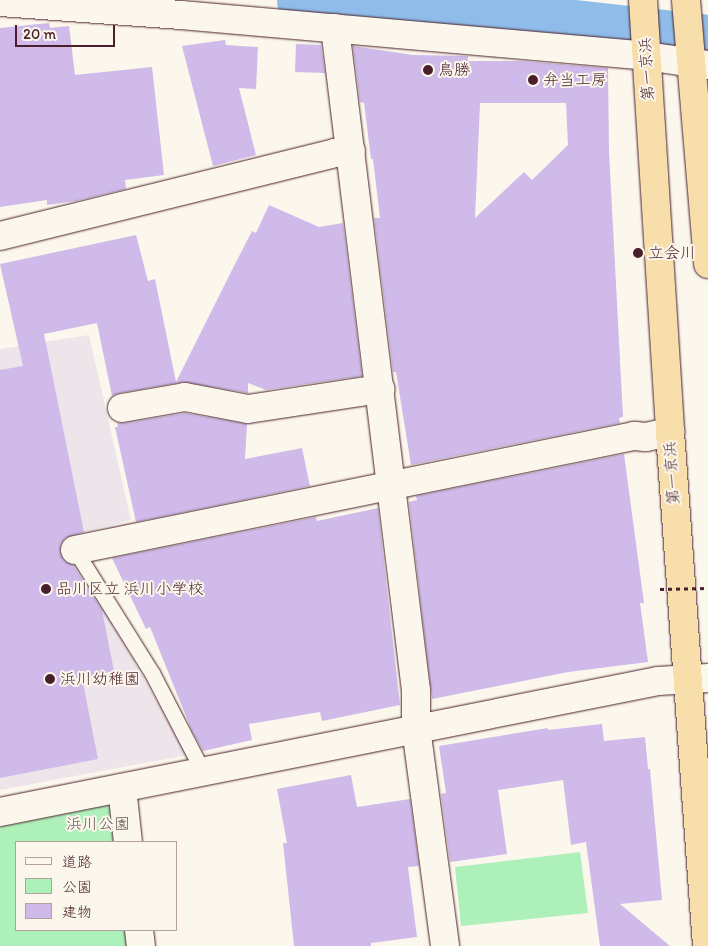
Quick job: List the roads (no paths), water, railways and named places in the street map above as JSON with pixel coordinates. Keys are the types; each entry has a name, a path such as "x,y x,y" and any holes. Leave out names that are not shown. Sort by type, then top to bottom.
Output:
{"highway":[{"name":"第一京浜","path":"643,2 670,432 701,682 707,946"},
{"path":"686,4 696,60 708,264"}],"street":[{"path":"0,2 183,6 334,28 646,50 696,60"},
{"path":"334,28 351,151 416,691 416,728 439,945"},
{"path":"0,236 351,151"},
{"path":"122,408 185,397 248,409 380,389"},
{"path":"75,550 634,436 670,432"},
{"path":"0,812 658,681 701,682"},
{"path":"122,788 128,841"},
{"path":"139,931 141,946"}],"lane":[{"path":"75,550 152,673 203,772"}],"waterway":[{"name":"立会川","path":"307,0 708,45"}],"place":[{"name":"鳥勝","path":"428,70"},
{"name":"弁当工房","path":"533,80"},
{"name":"立会川","path":"638,253"},
{"name":"品川区立 浜川小学校","path":"46,589"},
{"name":"浜川幼稚園","path":"50,679"}],"park label":[{"name":"浜川公園","path":"98,824"}]}
